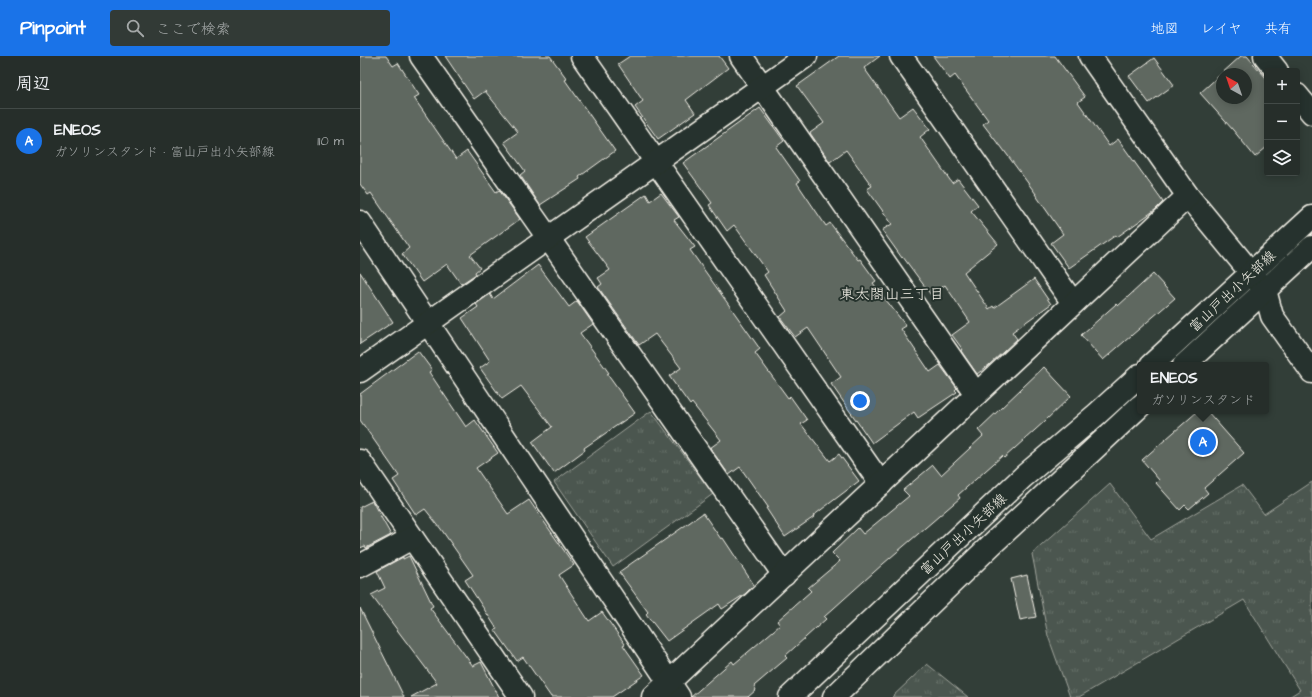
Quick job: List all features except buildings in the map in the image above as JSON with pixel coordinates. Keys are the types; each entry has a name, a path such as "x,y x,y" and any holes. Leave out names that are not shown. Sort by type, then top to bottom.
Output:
{"street":[{"path":"420,56 784,574"},
{"path":"582,56 881,484"},
{"path":"741,56 976,394"},
{"path":"360,371 806,56"},
{"path":"901,56 1073,303"},
{"path":"1090,56 1188,196 1258,282 1272,316 1312,372"},
{"path":"1265,56 1275,68"},
{"path":"1300,99 1312,113"},
{"path":"653,697 674,690 784,574 1188,196"},
{"name":"富山戸出小矢部線","path":"1187,362 1258,282 1312,216"},
{"path":"360,222 674,690"},
{"name":"富山戸出小矢部線","path":"1155,362 1258,282 1312,247"},
{"name":"富山戸出小矢部線","path":"790,697 1023,477 1137,378"},
{"name":"富山戸出小矢部線","path":"834,697 991,545 1137,409"},
{"path":"360,461 521,697"},
{"path":"360,566 412,538"}],"green space":[{"path":"651,411 713,494 613,567 554,482"},
{"path":"1312,482 1312,697 1289,697 1300,690 1244,600 1079,697 1070,697 1048,636 1032,554 1110,484 1151,539 1242,485 1264,514"},
{"path":"927,664 968,697 892,697"}],"place":[{"name":"ENEOS","path":"1203,442"}],"district":[{"name":"東太閤山三丁目","path":"892,294"}]}
